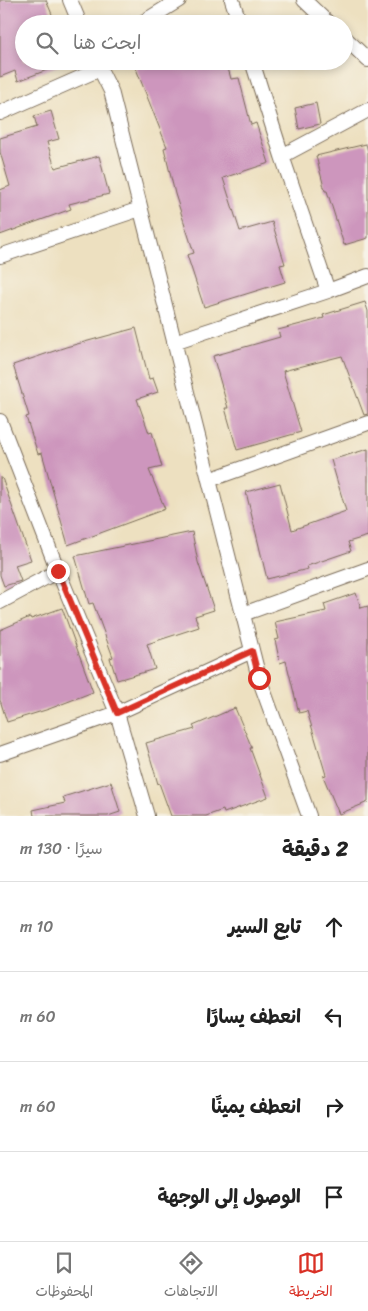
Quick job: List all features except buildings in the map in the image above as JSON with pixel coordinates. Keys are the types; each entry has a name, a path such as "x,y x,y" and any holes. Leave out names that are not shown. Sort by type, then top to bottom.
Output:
{"street":[{"path":"70,0 76,15"},
{"path":"155,15 179,0"},
{"path":"232,0 237,15"},
{"path":"304,0 320,15"},
{"path":"353,46 368,60"},
{"path":"0,113 88,70"},
{"path":"100,70 111,91 259,678 309,816"},
{"path":"255,70 328,291"},
{"path":"282,156 368,110"},
{"path":"0,256 140,209"},
{"path":"174,342 368,276"},
{"path":"0,421 58,571 117,713 147,816"},
{"path":"209,480 368,423"},
{"path":"243,614 368,569"},
{"path":"0,602 58,571"},
{"path":"0,754 117,713 252,651"}],"route":[{"path":"58,571 117,713 252,651 259,678"}]}
